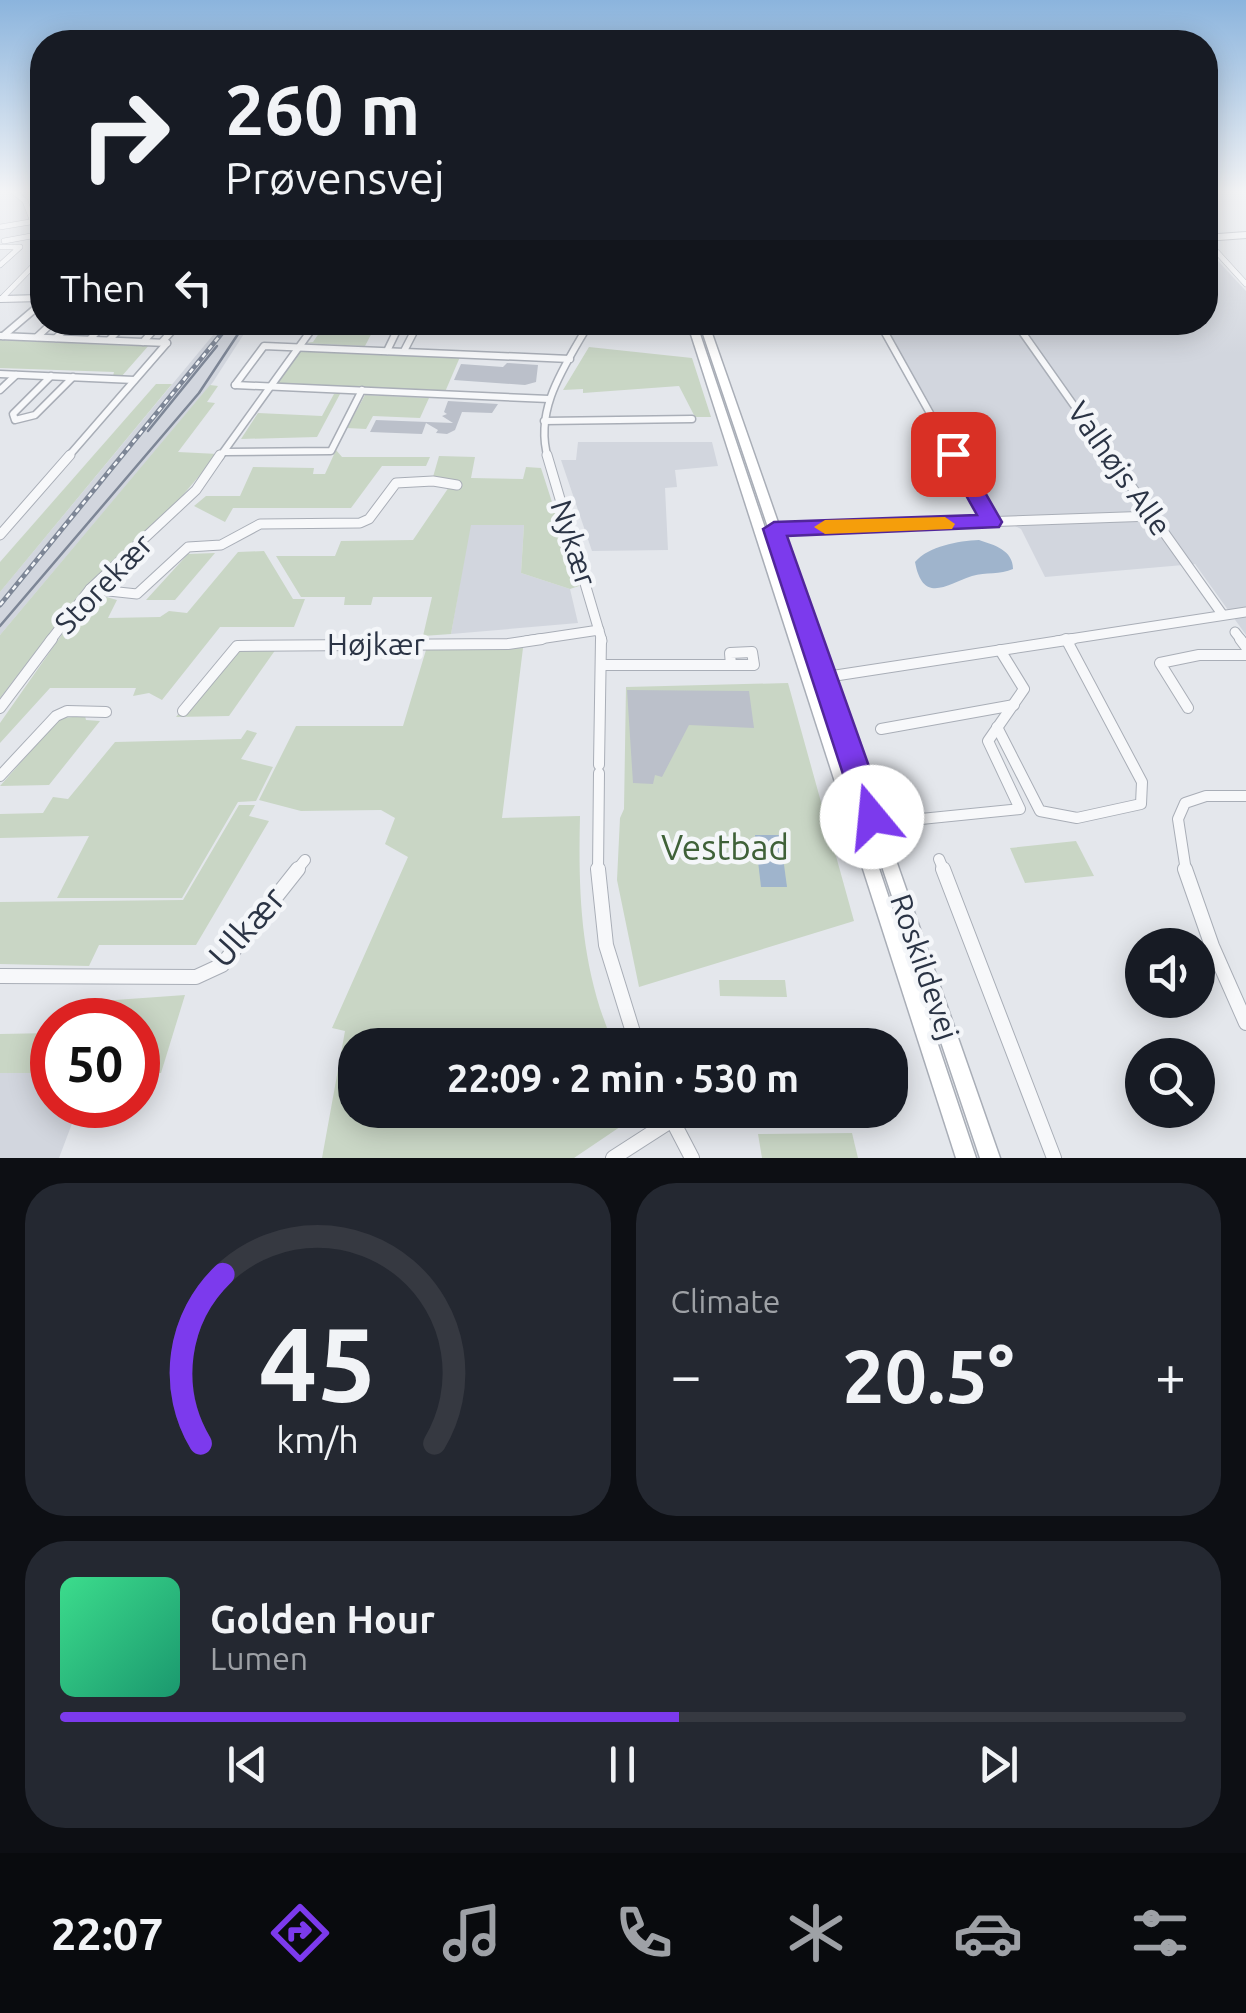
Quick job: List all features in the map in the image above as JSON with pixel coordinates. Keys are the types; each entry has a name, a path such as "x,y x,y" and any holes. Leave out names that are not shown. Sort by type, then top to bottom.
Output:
{"main road":[{"name":"Roskildevej","path":"696,335 990,1158"},
{"name":"Roskildevej","path":"707,335 774,529 966,1158"}],"street":[{"path":"0,266 20,247 14,246"},
{"path":"1218,251 1246,284"},
{"path":"0,300 30,269"},
{"path":"1236,273 1246,274"},
{"path":"0,300 30,301"},
{"path":"2,336 30,312"},
{"path":"56,338 59,335"},
{"path":"90,340 95,335"},
{"path":"109,340 114,335"},
{"path":"143,342 149,335"},
{"path":"162,342 168,335"},
{"path":"268,386 305,335"},
{"path":"387,351 394,335"},
{"path":"404,352 412,335"},
{"name":"Nykær","path":"583,335 549,398 544,420 547,463 599,630 603,665 596,886 603,944 630,1028"},
{"path":"886,335 992,522"},
{"name":"Valhøjs Alle","path":"1025,335 1222,614"},
{"path":"0,535 167,343 2,336"},
{"path":"549,398 235,386 264,346 570,359"},
{"path":"0,374 134,380"},
{"path":"0,390 16,375"},
{"path":"51,376 13,418 35,416 74,377"},
{"name":"Storekær","path":"0,708 90,589 164,523 215,466 268,386"},
{"path":"225,452 331,451 362,390"},
{"path":"544,420 692,419"},
{"path":"90,589 138,594 182,550 221,545 260,524 360,524 370,520 396,483 433,481 458,486"},
{"path":"774,529 1153,516"},
{"path":"817,678 1246,612"},
{"name":"Højkær","path":"184,711 237,646 491,644 599,630"},
{"path":"1235,632 1246,647"},
{"path":"997,728 1040,811 1050,817 1074,819 1141,804 1142,782 1066,639"},
{"path":"920,819 1020,809 988,740 1024,689 1000,650"},
{"path":"1188,708 1160,663 1199,655 1246,655"},
{"path":"603,665 730,665"},
{"path":"881,729 1014,705"},
{"path":"0,776 56,716 67,711 106,712"},
{"path":"1246,796 1199,796 1180,808 1177,823 1206,934 1246,1022"},
{"path":"938,859 1054,1158"},
{"name":"Ulkær","path":"0,976 196,977 210,972 222,964 306,860"},
{"path":"613,1158 653,1128"},
{"path":"677,1128 692,1158"}],"shaded area":[{"path":"1218,261 1246,291 1246,635 1195,564 1045,577 1021,529 993,515 891,335 1218,335"},
{"path":"213,335 243,335 213,382 0,635 0,592"},
{"path":"578,442 712,442 718,466 675,470 677,487 665,488 668,550 592,551 561,460 576,460"},
{"path":"470,525 524,525 521,573 570,589 578,623 451,634"},
{"path":"0,1073 30,1073 30,1128 70,1128 59,1158 0,1158"}],"green space":[{"path":"318,335 371,335 365,346 304,343 313,342"},
{"path":"0,340 150,344 121,377 113,376 114,372 0,368"},
{"path":"589,347 692,358 711,417 695,417 679,386 583,393 583,389 563,390"},
{"path":"300,351 460,357 445,392 281,385 276,381"},
{"path":"156,384 172,384 0,592 0,562"},
{"path":"210,385 218,386 207,402 215,403 178,452 218,454 170,510 82,591 0,698 0,635"},
{"path":"334,394 340,394 317,437 241,439 258,413 322,416"},
{"path":"365,395 429,398 420,418 373,416 366,429 347,428"},
{"path":"336,450 342,457 430,457 426,466 382,466 351,508 233,508 225,522 194,506 206,496 240,496 253,467 314,468 313,474 325,474"},
{"path":"439,456 475,457 471,478 523,479 526,467 541,468 579,586 570,589 521,573 524,525 471,525 451,634 423,636 432,597 373,597 371,605 344,605 345,597 301,597 276,556 335,556 341,541 413,540 449,487 431,484"},
{"path":"264,551 293,599 305,599 294,627 220,627 162,700 149,693 133,696 136,688 50,688 0,743 0,723 63,633 96,594 117,600 108,618 160,617 169,611 187,613 238,552"},
{"path":"215,553 175,600 146,600 188,554"},
{"path":"523,648 502,818 580,816 584,932 594,989 607,1028 332,1028 408,857 385,844 395,818 381,810 301,811 259,800 296,726 403,726 426,650"},
{"path":"230,649 276,649 229,716 176,717"},
{"name":"Vestbad","path":"788,683 854,921 639,987 617,880 620,818 624,809 626,687"},
{"path":"85,716 86,720 100,721 49,785 0,786 60,718"},
{"path":"247,730 257,733 241,759 273,767 256,801 238,802 182,898 57,898 89,836 0,838 0,814 43,813 53,797 68,799 115,742 241,739"},
{"path":"239,805 255,805 249,816 269,821 196,945 99,945 89,966 0,964 0,902 183,900"},
{"path":"1076,841 1094,876 1025,883 1010,848"},
{"path":"719,980 785,980 787,997 720,996"},
{"path":"185,995 161,1073 160,998 143,998"},
{"path":"30,1033 30,1073 0,1073 0,1034"},
{"path":"338,1070 338,1128 618,1128 574,1158 322,1158"},
{"path":"852,1133 858,1158 762,1158 758,1134"}],"water":[{"path":"979,540 1006,553 1013,569 972,576 937,588 924,583 915,562 921,557 944,545"},
{"path":"755,835 780,835 787,887 761,887"}],"building":[{"path":"507,363 538,365 536,382 525,385 454,380 461,364 503,367"},
{"path":"448,401 498,404 492,413 462,412 455,430 447,434 436,433 438,430 426,423 422,434 370,432 376,420 453,423 442,416 447,414 444,412"},
{"name":"Vestbad","path":"627,690 749,691 754,728 689,725 662,777 655,775 653,784 633,783"}],"tram line":[{"path":"0,626 199,393 237,335"},
{"path":"148,431 217,346"}],"railway":[{"path":"0,605 220,335"}],"slow traffic":[{"path":"825,527 945,524"}],"route":[{"path":"872,817 774,529 992,522 953,454"}]}
